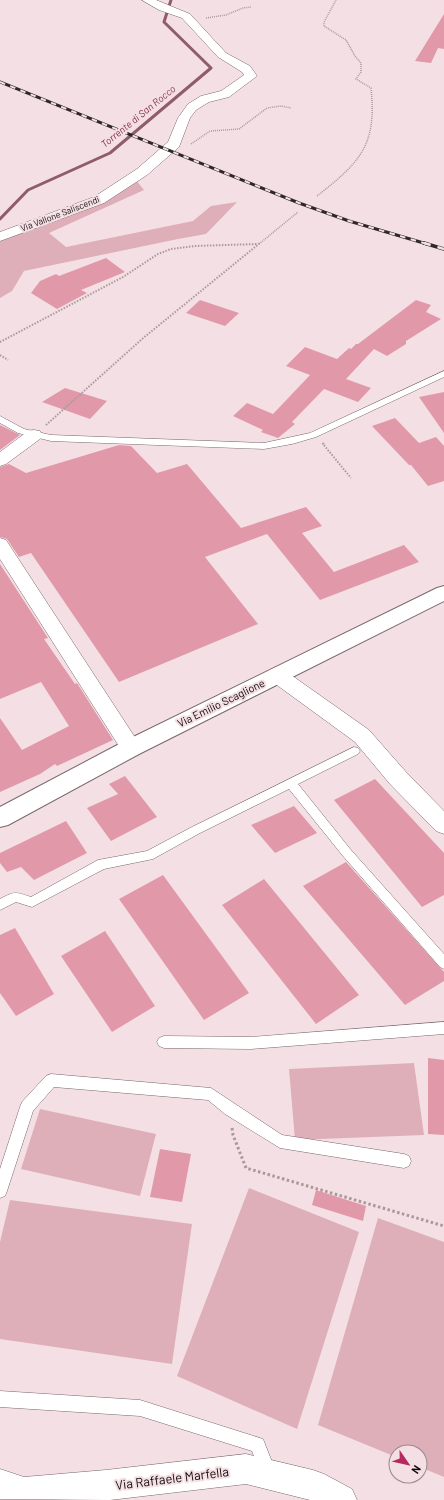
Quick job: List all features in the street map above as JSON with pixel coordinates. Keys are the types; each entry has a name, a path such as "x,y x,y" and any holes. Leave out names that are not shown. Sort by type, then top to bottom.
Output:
{"main road":[{"name":"Via Emilio Scaglione","path":"0,818 131,748 444,593"}],"street":[{"name":"Via Vallone Saliscendi","path":"0,237 99,200 142,172 174,144 184,118 192,107 206,99 225,94 251,76 246,69 222,55 187,17 147,0"},
{"path":"0,460 34,435"},
{"path":"0,544 131,748"},
{"path":"277,676 362,736 398,778 442,821"},
{"name":"Via Raffaele Marfella","path":"0,1484 24,1492 106,1485 246,1469 313,1485 341,1500"}],"lane":[{"path":"0,419 21,431 51,438 264,446 292,441 313,435 444,374"},
{"path":"362,419 444,381"},
{"path":"0,905 15,897 32,902 102,864 149,856 196,830 354,751"},
{"path":"290,782 347,853 444,963"},
{"path":"164,1042 251,1043 444,1028"},
{"path":"0,1192 27,1107 51,1080 211,1094 230,1109 280,1141 404,1160"},
{"path":"0,1399 140,1408 257,1445 269,1474"}],"path":[{"path":"317,196 347,172 356,162 368,142 372,119 371,88 356,79 361,72 361,63 355,56 346,40 324,26 324,22 336,0"},
{"path":"187,17 200,18 226,15 243,8 251,7"},
{"path":"191,144 209,131 240,129 262,111 270,107 283,106 291,108"},
{"path":"34,435 142,339 298,212"},
{"path":"0,342 123,277 158,254 171,248 259,244"},
{"path":"0,355 8,360"},
{"path":"325,438 323,444 351,478"},
{"path":"230,1109 233,1135 246,1168 444,1226"}],"shaded area":[{"path":"136,180 144,190 49,233 66,247 193,221 211,206 237,202 206,234 24,271 12,291 0,298 0,241"},
{"path":"414,1063 424,1135 295,1140 289,1069"},
{"path":"40,1109 156,1134 140,1196 21,1169"},
{"path":"249,1188 359,1232 297,1429 177,1376"},
{"path":"10,1200 192,1224 172,1364 0,1339 0,1242"},
{"path":"378,1218 444,1242 444,1477 428,1470 428,1444 388,1444 388,1454 318,1425"}],"building":[{"path":"444,14 444,49 438,48 431,63 415,61"},
{"path":"106,258 125,272 81,290 87,293 57,309 31,293 40,281 56,274 59,276"},
{"path":"200,300 239,313 225,326 186,313"},
{"path":"416,300 431,305 426,312 441,319 406,341 406,344 387,356 374,349 346,379 371,388 358,402 324,389 292,422 295,424 278,438 261,432 263,430 233,416 247,403 273,414 310,375 286,366 305,347 337,359 349,348 351,349 358,344"},
{"path":"65,388 107,401 90,419 42,402"},
{"path":"444,392 444,433 419,397"},
{"path":"395,418 419,443 436,437 444,446 444,481 428,486 411,465 409,465 372,426"},
{"path":"0,425 20,435 0,450"},
{"path":"119,445 131,446 157,473 187,464 241,528 306,507 322,526 302,533 334,572 404,545 419,562 320,600 267,534 205,557 258,624 119,682 31,553 19,557 7,539 0,537 0,467 9,464 26,473"},
{"path":"0,564 48,638 44,639 75,684 77,683 113,740 57,766 55,764 40,774 0,792 0,718 22,750 69,726 41,682 0,699"},
{"path":"125,776 157,817 111,841 87,808 118,794 109,784"},
{"path":"375,779 444,853 444,895 422,907 334,800"},
{"path":"294,806 317,833 275,853 251,825"},
{"path":"66,821 87,853 34,880 21,867 7,872 0,863 0,853"},
{"path":"346,862 444,972 444,981 405,1005 303,886"},
{"path":"163,875 249,993 204,1020 119,899"},
{"path":"264,879 359,995 316,1024 222,905"},
{"path":"15,928 54,994 16,1016 0,993 0,935"},
{"path":"105,931 155,1006 112,1032 61,956"},
{"path":"428,1058 444,1060 444,1135 428,1134"},
{"path":"160,1149 191,1154 182,1202 150,1197"},
{"path":"316,1190 366,1206 363,1221 312,1205"}],"waterway":[{"name":"Torrente di San Rocco","path":"0,219 28,190 110,153 211,68 164,22 171,0"}],"railway":[{"path":"0,82 299,203 349,221 427,244"},
{"path":"424,243 444,249"}]}
